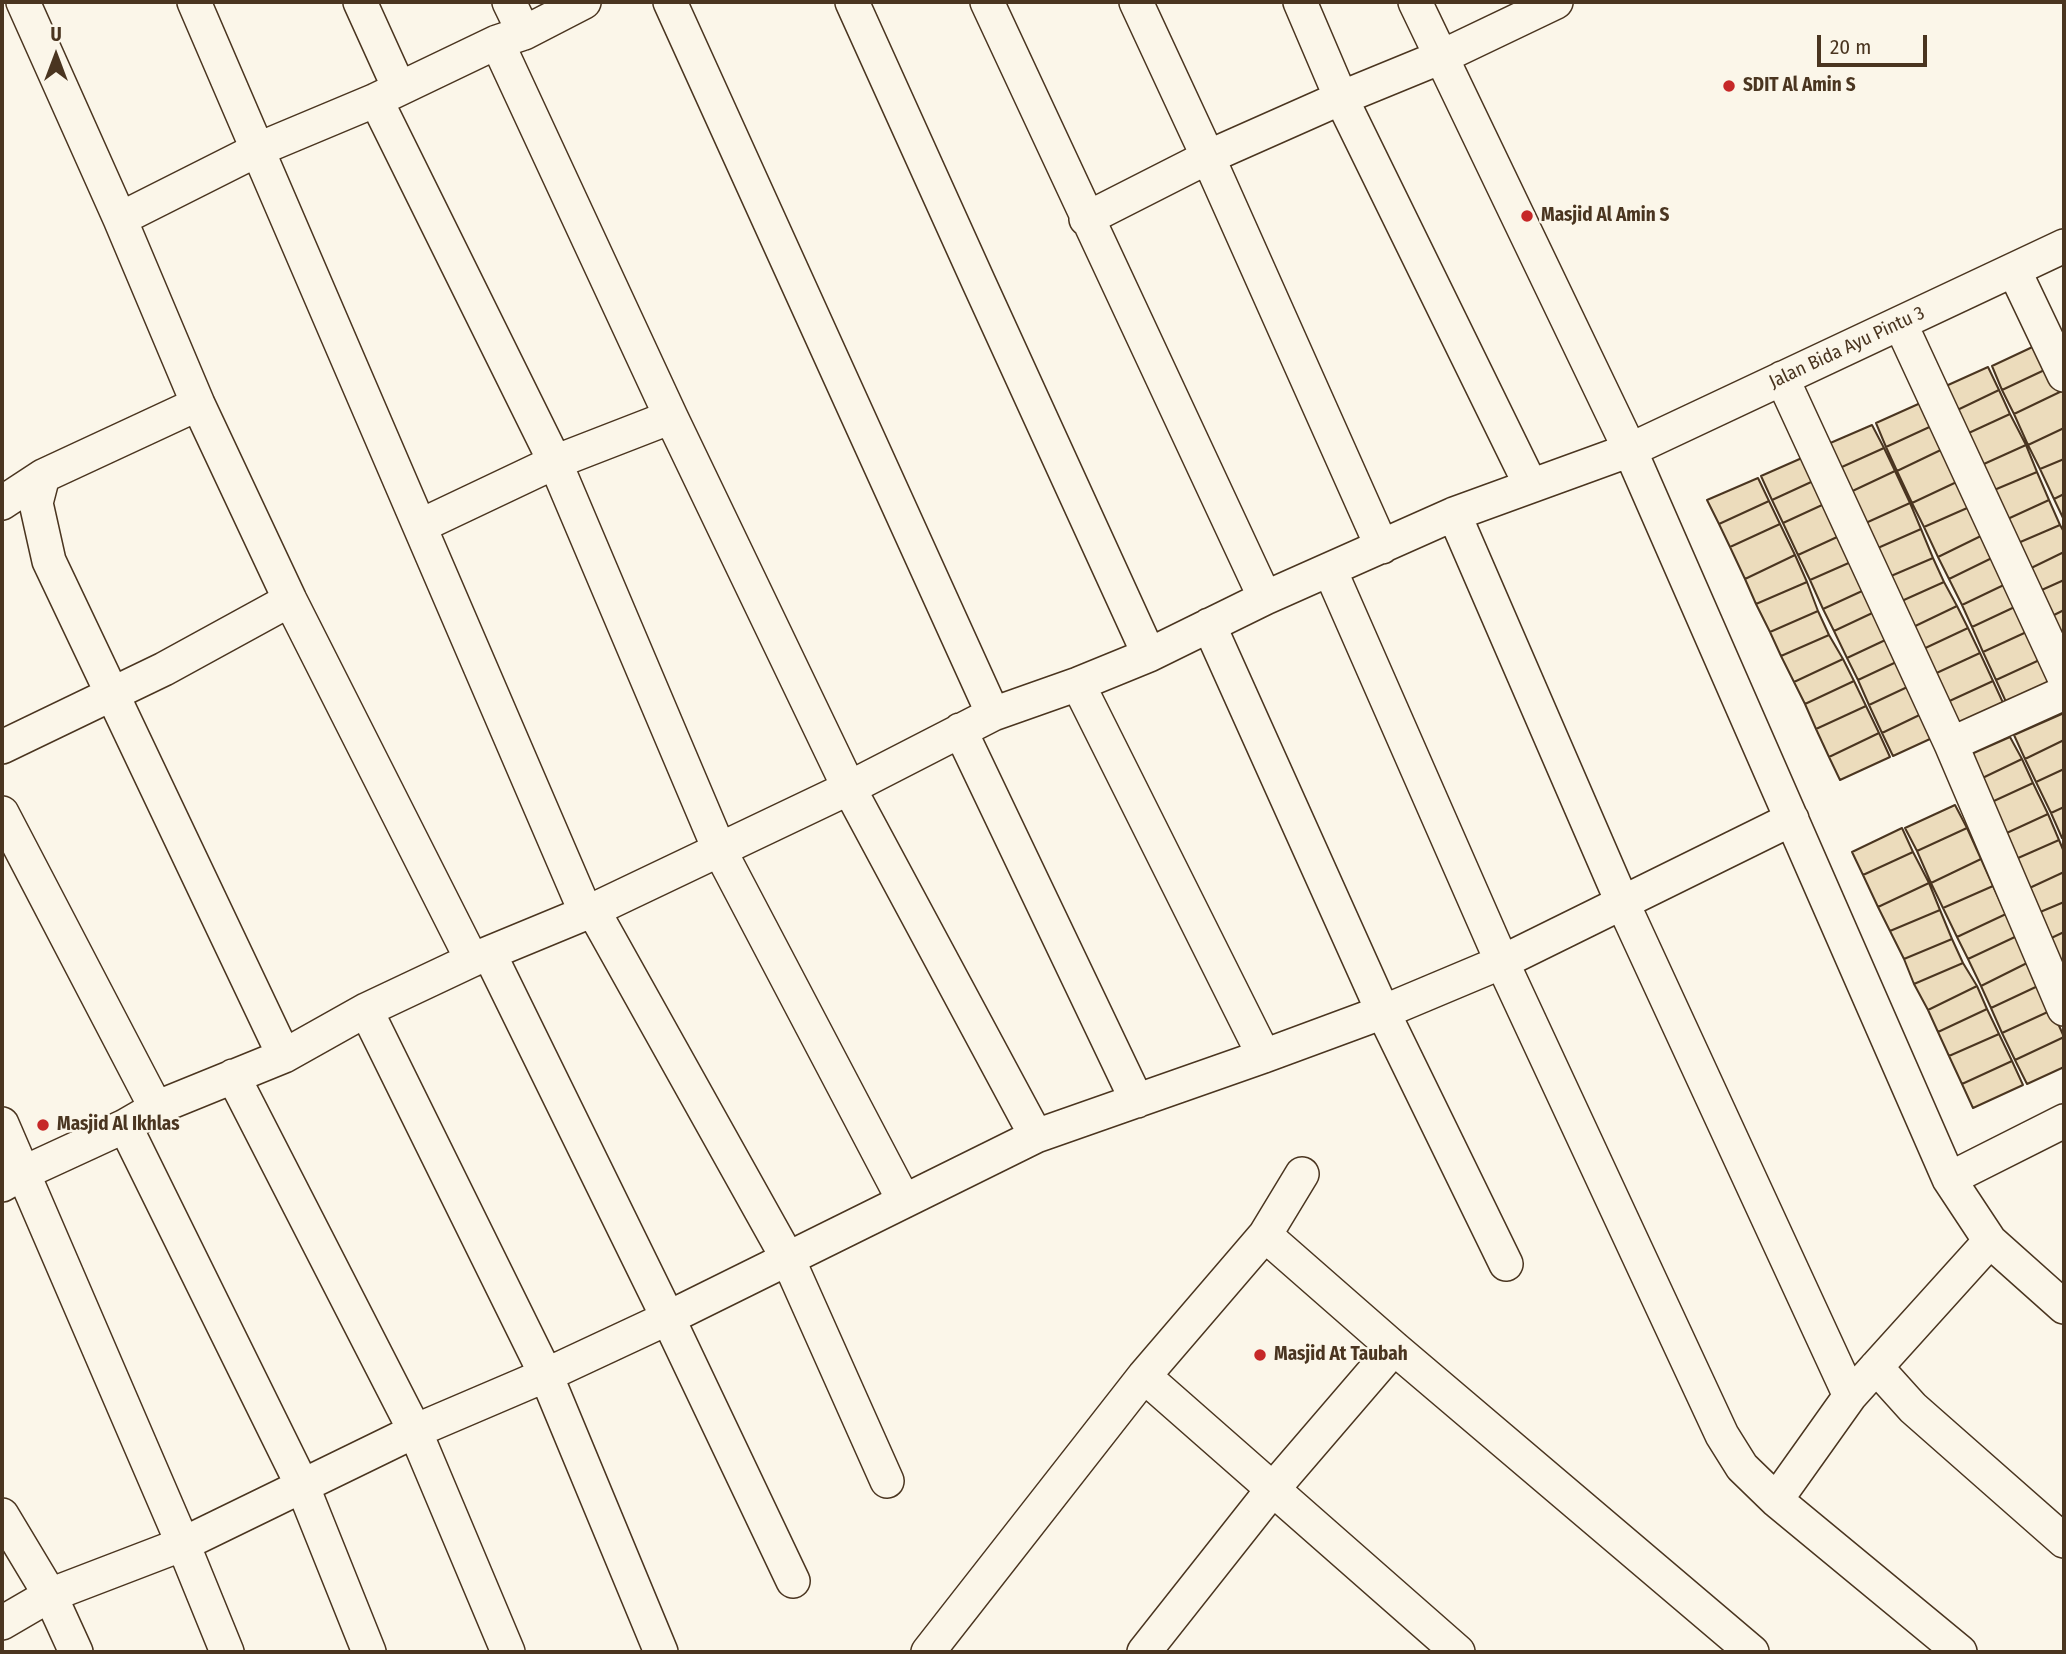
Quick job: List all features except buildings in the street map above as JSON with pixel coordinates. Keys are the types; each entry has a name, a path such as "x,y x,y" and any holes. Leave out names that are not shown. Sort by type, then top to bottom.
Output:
{"street":[{"path":"23,2 120,219 198,404 290,600 480,956 668,1318 793,1581"},
{"path":"194,2 589,911 788,1259 887,1481"},
{"path":"360,2 387,94 555,462 719,849 904,1201"},
{"path":"509,2 510,37 671,416 849,788 1036,1136"},
{"path":"120,219 259,149 387,94 584,2"},
{"path":"670,2 993,714"},
{"path":"852,2 1149,655"},
{"path":"986,2 1265,598"},
{"path":"1136,2 1382,547"},
{"path":"1300,2 1341,98 1531,486"},
{"path":"1415,2 1630,450 1949,1179 1990,1241 2064,1307"},
{"path":"1086,219 1208,158 1341,98 1441,57 1556,2"},
{"name":"Jalan Bida Ayu Pintu 3","path":"13,1179 125,1126 156,1108 284,1056 366,1010 480,956 589,911 849,788 993,714 1149,655 1265,598 1454,514 1630,450 2064,246"},
{"path":"2014,270 2064,375"},
{"path":"1900,323 2063,692 1951,744"},
{"path":"1782,379 1951,744 2064,1009"},
{"path":"2,503 43,475 198,404"},
{"path":"420,526 555,462 671,416"},
{"path":"43,475 36,503 49,562 284,1056"},
{"path":"1454,514 1623,904 1850,1396"},
{"path":"1330,570 1502,962 1722,1435 1742,1467 1776,1500 1960,1652"},
{"path":"6,735 111,695 290,600"},
{"path":"1209,625 1383,1012 1506,1264"},
{"path":"1078,684 1264,1056"},
{"path":"960,730 1137,1101"},
{"path":"2,813 156,1108"},
{"path":"2,1623 51,1595 183,1544 415,1431 668,1318 1036,1136 1383,1012 1502,962 1792,819"},
{"path":"366,1010 546,1374 661,1652"},
{"path":"233,1076 415,1431 508,1652"},
{"path":"1949,1179 2064,1121"},
{"path":"2,1124 13,1179 183,1544 228,1652"},
{"path":"125,1126 302,1485 369,1652"},
{"path":"928,1652 1144,1376 1265,1234 1301,1174"},
{"path":"1265,1234 1394,1348 1752,1652"},
{"path":"1776,1500 1850,1396 1990,1241"},
{"path":"1144,1652 1272,1490 1394,1348"},
{"path":"1876,1367 1913,1408 2064,1541"},
{"path":"1144,1376 1458,1652"},
{"path":"2,1515 51,1595 76,1652"}],"place":[{"name":"SDIT Al Amin S","path":"1729,86"},
{"name":"Masjid Al Amin S","path":"1527,216"},
{"name":"Masjid Al Ikhlas","path":"43,1125"},
{"name":"Masjid At Taubah","path":"1260,1355"}]}
